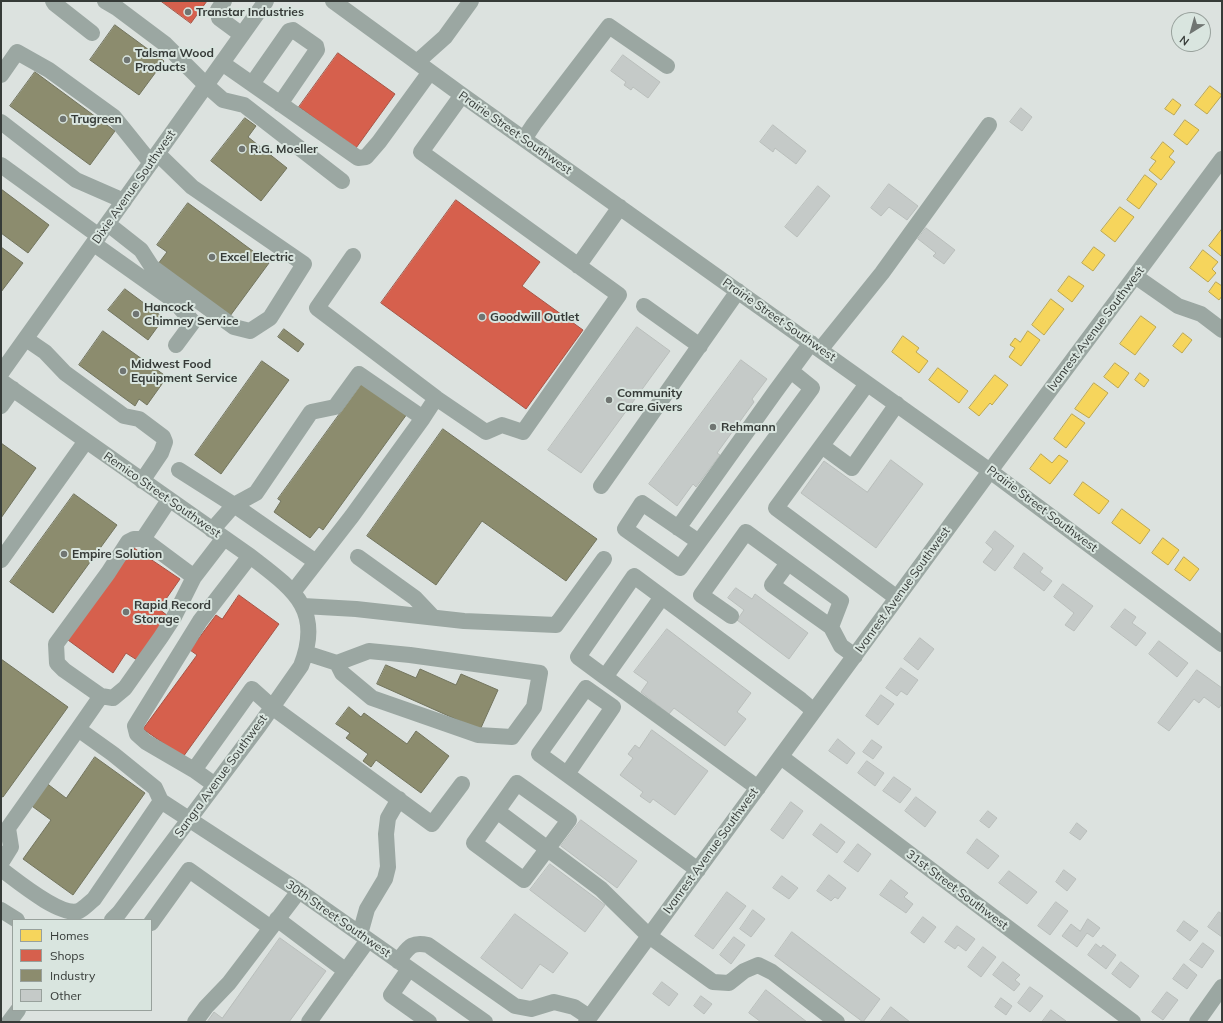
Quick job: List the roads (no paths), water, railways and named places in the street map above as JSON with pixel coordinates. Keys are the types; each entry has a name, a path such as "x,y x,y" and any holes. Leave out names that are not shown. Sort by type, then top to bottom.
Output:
{"street":[{"path":"53,1 92,33"},
{"path":"105,1 117,8 165,44 206,86 223,100 244,105 342,181"},
{"path":"224,1 218,10 219,18 242,35"},
{"name":"Dixie Avenue Southwest","path":"1,373 266,1"},
{"name":"Prairie Street Southwest","path":"333,1 462,95 990,471 1222,644"},
{"path":"417,62 445,37 465,3"},
{"path":"524,139 609,26 667,66"},
{"path":"252,84 289,31 293,30 316,46 317,50 280,104"},
{"path":"1,75 17,52 49,70 114,117 155,158 192,187 304,264 270,318 250,331 234,327 152,267 141,250 100,235"},
{"path":"222,63 358,158 366,157 379,142 430,72"},
{"path":"353,256 317,308 436,398 486,432 502,425 523,432 619,295 421,152 462,95"},
{"path":"1,122 76,180 124,201"},
{"path":"678,528 791,371 816,347 882,273 989,125"},
{"path":"1,165 100,235 173,300 193,322 176,345"},
{"name":"Ivanrest Avenue Southwest","path":"587,1020 990,471 1135,276 1220,165"},
{"path":"578,266 620,207"},
{"path":"1135,276 1178,306 1201,314 1222,330"},
{"path":"601,486 738,292"},
{"path":"644,306 700,346"},
{"path":"26,339 45,352 65,373 124,416 139,419 163,437 165,442 161,453 142,481"},
{"path":"699,542 642,504 625,529 680,568 812,388 791,371"},
{"path":"194,577 143,539 134,538 128,542 108,573 56,644 57,663 64,670 101,696 113,698 125,688 174,617 234,504 256,494 311,412 335,407 359,374 423,418"},
{"path":"867,384 776,508 897,598"},
{"path":"1,406 7,385"},
{"name":"Remico Street Southwest","path":"7,385 250,556 293,592 303,606 307,622"},
{"path":"293,592 352,516 436,398"},
{"path":"822,446 852,468 897,404"},
{"path":"1,560 86,441"},
{"path":"179,470 234,504 316,562"},
{"path":"143,539 169,500"},
{"path":"731,616 701,595 746,532 841,601 831,627"},
{"path":"215,785 194,770 146,742 137,734 135,726 200,621 250,556"},
{"path":"358,557 415,598 433,617"},
{"path":"303,606 356,609 464,621 556,625 604,559"},
{"path":"788,563 772,586 831,627 841,646 855,656"},
{"path":"758,788 578,657 634,576 814,711"},
{"path":"605,676 662,597"},
{"name":"Sangra Avenue Southwest","path":"113,919 190,819 301,666 309,641 307,622"},
{"path":"306,653 337,663 369,650 540,673 534,708 512,737 478,735 372,698 342,673 337,663"},
{"path":"567,774 613,706 586,688 539,754 698,870"},
{"path":"194,770 252,689 272,707 432,824 462,784"},
{"path":"1,863 11,847 8,828 101,696"},
{"path":"1,869 42,899 62,910 78,911 94,899 161,801 155,788 113,754 78,729"},
{"name":"31st Street Southwest","path":"781,757 1133,1022"},
{"path":"517,783 568,820 524,880 474,843 497,811 517,783"},
{"path":"309,1022 346,971 364,937 367,909 385,879 388,866 386,834 388,818 399,799"},
{"name":"30th Street Southwest","path":"161,801 299,891 485,1022"},
{"path":"497,811 601,889 649,936 713,982 729,983 744,971 758,966 772,972 837,1022"},
{"path":"152,922 189,870 346,971"},
{"path":"195,1022 206,1007 229,983 299,891"},
{"path":"1,910 15,919"},
{"path":"429,1022 391,995 410,947 418,943 428,945 515,1006 531,1009 554,1002 574,1007 587,1020"},
{"path":"1197,1022 1222,987"},
{"path":"9,1022 17,1011"}],"place":[{"name":"Transtar Industries","path":"188,12"},
{"name":"Talsma Wood Products","path":"127,60"},
{"name":"Trugreen","path":"63,119"},
{"name":"R.G. Moeller","path":"242,149"},
{"name":"Excel Electric","path":"212,257"},
{"name":"Hancock Chimney Service","path":"136,314"},
{"name":"Goodwill Outlet","path":"482,317"},
{"name":"Midwest Food Equipment Service","path":"123,371"},
{"name":"Community Care Givers","path":"609,400"},
{"name":"Rehmann","path":"713,427"},
{"name":"Empire Solution","path":"64,554"},
{"name":"Rapid Record Storage","path":"126,612"}]}
